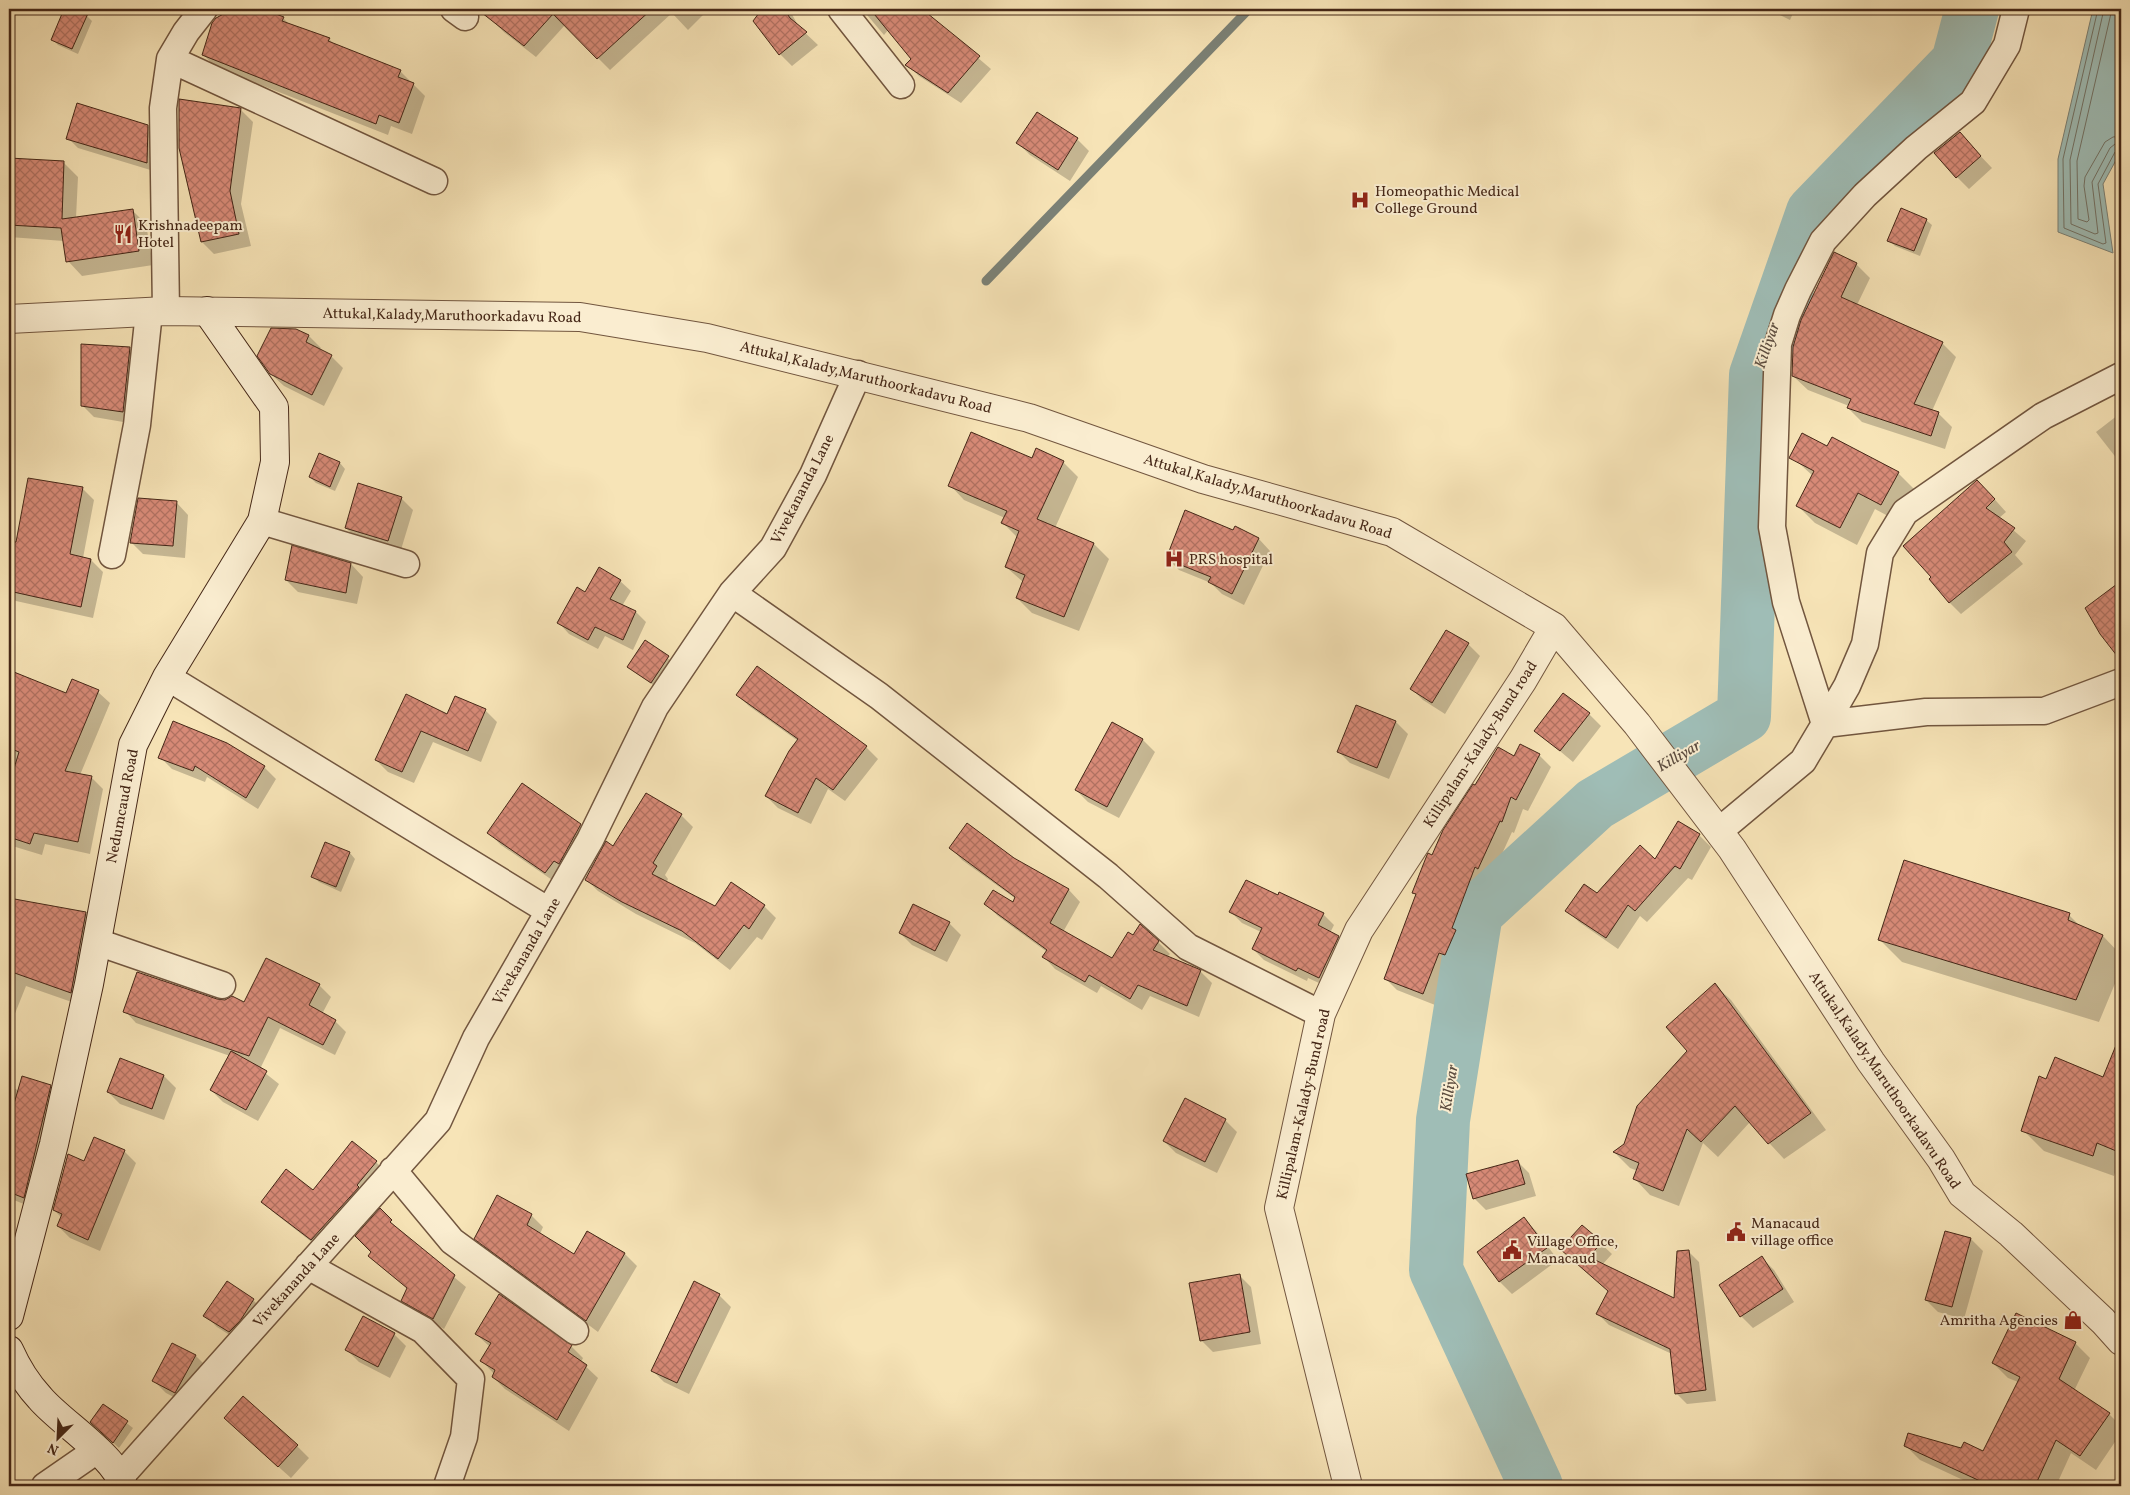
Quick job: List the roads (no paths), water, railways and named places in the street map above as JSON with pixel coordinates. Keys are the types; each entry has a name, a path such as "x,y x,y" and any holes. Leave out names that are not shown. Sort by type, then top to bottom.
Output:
{"street":[{"path":"112,555 158,311 163,108 170,59 186,32 204,9"},
{"path":"841,9 901,85"},
{"path":"1825,724 1786,602 1772,527 1778,344 1787,315 1823,241 1865,194 1916,148 1973,102 2007,45 2016,9"},
{"path":"170,59 434,181"},
{"name":"Attukal,Kalady,Maruthoorkadavu Road","path":"9,319 158,311 580,317 707,338 1029,418 1203,479 1392,532 1554,627 1637,724 1712,820 1870,1062 1940,1159 1962,1194 2011,1234 2103,1320 2121,1341"},
{"name":"Nedumcaud Road","path":"9,1316 17,1249 54,1144 97,942 133,745 168,677 262,521 276,462 274,407 207,311"},
{"name":"Vivekananda Lane","path":"122,1481 308,1266 438,1121 476,1038 590,840 655,707 732,593 773,548 813,475 858,374"},
{"path":"1712,820 1803,761 1847,686 1865,644 1880,553 1905,512 2042,416 2121,376"},
{"path":"262,521 406,564"},
{"path":"732,593 879,696 1108,876 1188,947 1321,1014"},
{"name":"Killipalam-Kalady-Bund road","path":"1348,1486 1279,1208 1321,1014 1359,930 1523,680 1554,627"},
{"path":"168,677 549,911"},
{"path":"1825,724 1926,712 2044,711 2121,682"},
{"path":"97,942 222,984"},
{"path":"393,1170 452,1241 575,1330"},
{"path":"308,1266 423,1330 471,1380 464,1437 447,1486"},
{"path":"9,1350 16,1367 40,1399 97,1450 122,1481"},
{"path":"45,1486 97,1450"}],"water":[{"path":"2093,9 2121,9 2121,151 2103,184 2113,253 2058,232 2058,159"}],"waterway":[{"path":"986,281 1249,9"},
{"name":"Killiyar","path":"1536,1486 1436,1270 1443,1120 1476,913 1595,804 1744,716 1756,375 1813,212 1958,62 1972,9"}],"place":[{"name":"Homeopathic Medical College Ground","path":"1360,200"},
{"name":"Krishnadeepam Hotel","path":"123,234"},
{"name":"PRS hospital","path":"1174,559"},
{"name":"Manacaud village office","path":"1736,1232"},
{"name":"Village Office, Manacaud","path":"1512,1250"},
{"name":"Amritha Agencies","path":"2073,1320"}]}
